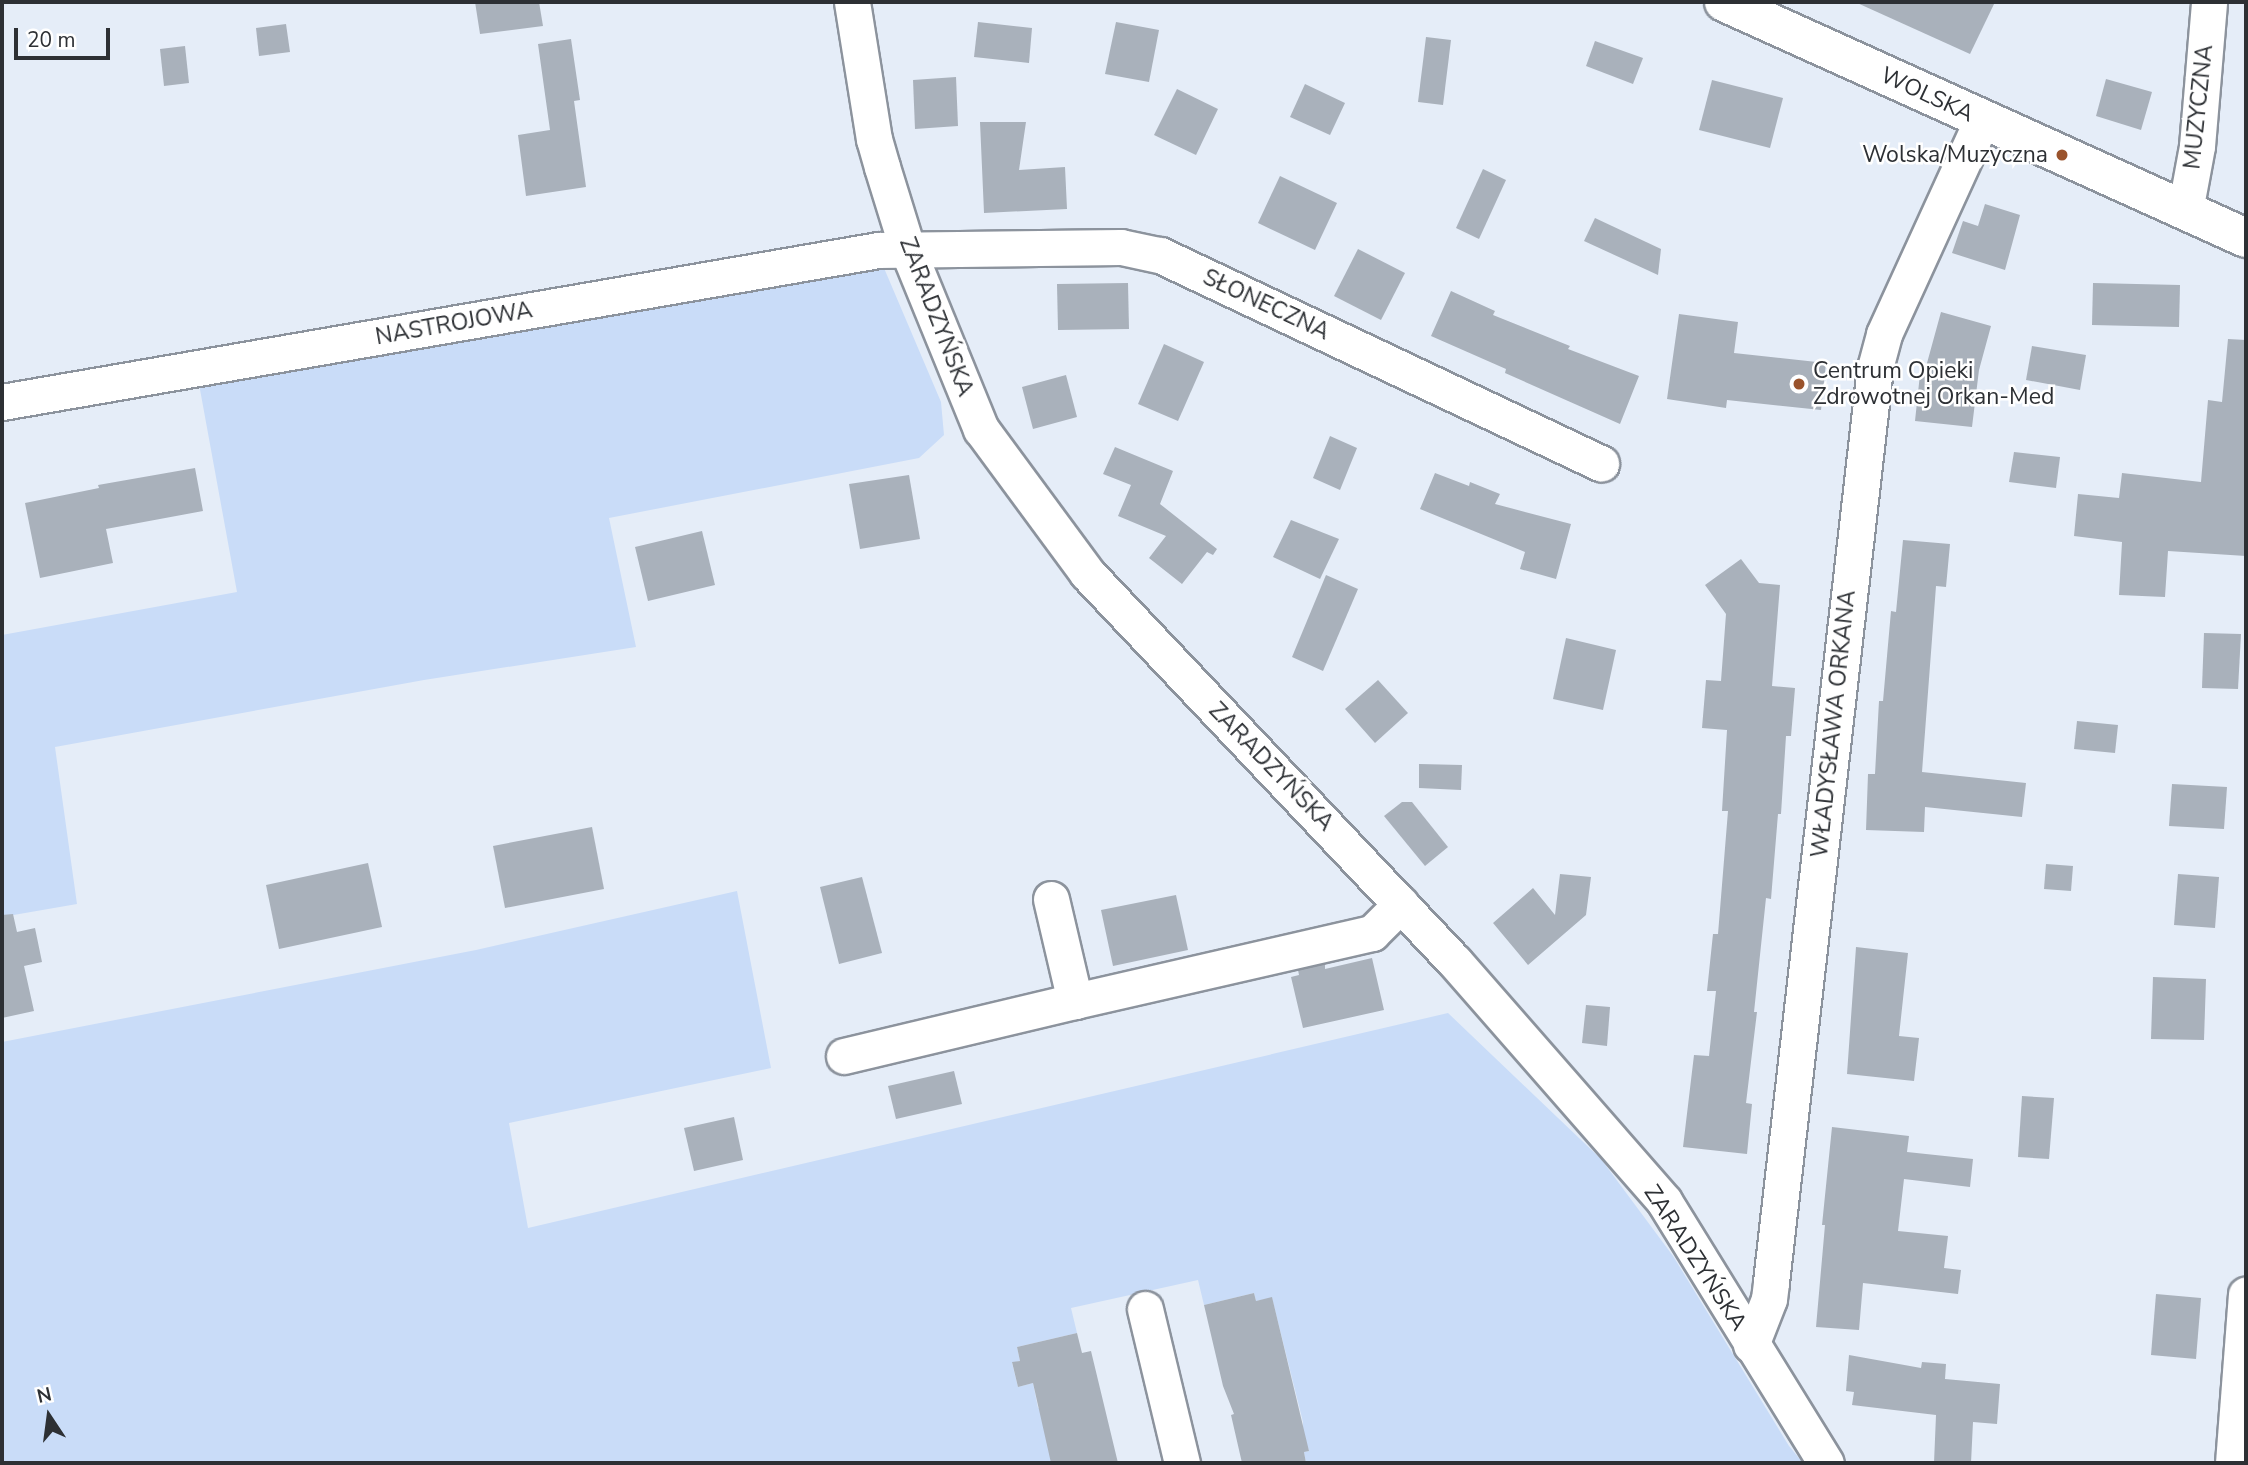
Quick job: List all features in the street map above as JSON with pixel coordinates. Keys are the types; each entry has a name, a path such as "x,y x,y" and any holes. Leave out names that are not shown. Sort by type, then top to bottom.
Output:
{"street":[{"name":"ZARADZYŃSKA","path":"852,2 874,139 908,248 981,429 1087,573 1401,904 1664,1201 1826,1463"},
{"name":"WOLSKA","path":"1724,2 2246,238"},
{"name":"MUZYCZNA","path":"2185,211 2197,146 2209,2"},
{"name":"WŁADYSŁAWA ORKANA","path":"1751,1345 1769,1299 1772,1282 1875,368 1884,334 1982,120"},
{"name":"SŁONECZNA","path":"908,248 1121,247 1160,255 1601,463"},
{"name":"NASTROJOWA","path":"2,402 865,253 908,248"},
{"path":"1051,899 1075,1001"},
{"path":"844,1056 1372,933 1401,904"},
{"path":"2233,1463 2246,1294"},
{"path":"1145,1309 1182,1463"}],"shaded area":[{"path":"881,261 941,402 944,435 919,458 609,518 636,647 424,680 55,747 77,904 2,917 2,635 237,592 199,384"},
{"path":"737,891 771,1068 509,1123 528,1228 1448,1013 1601,1159 1673,1256 1789,1446 1803,1463 1306,1463 1304,1452 1309,1451 1297,1427 1303,1426 1303,1422 1272,1298 1256,1301 1254,1293 1204,1305 1198,1280 1071,1308 1077,1333 1017,1347 1020,1361 1012,1363 1018,1387 1033,1383 1038,1408 1046,1407 1045,1434 1052,1463 2,1463 2,1042 476,950"}],"building":[{"path":"475,2 539,2 543,26 480,34"},
{"path":"1855,2 1995,2 1970,54"},
{"path":"978,22 1032,28 1029,63 974,57"},
{"path":"1116,22 1159,30 1149,82 1105,74"},
{"path":"286,24 290,52 259,56 256,28"},
{"path":"1426,37 1451,40 1443,105 1418,102"},
{"path":"571,39 580,100 574,101 586,187 526,196 518,135 550,130 538,44"},
{"path":"1595,41 1643,58 1633,84 1586,66"},
{"path":"185,46 189,83 164,86 160,49"},
{"path":"956,77 958,126 915,129 913,80"},
{"path":"2106,79 2152,92 2141,130 2096,116"},
{"path":"1712,80 1783,98 1770,148 1699,130"},
{"path":"1305,84 1345,103 1330,135 1290,117"},
{"path":"1177,89 1218,109 1196,155 1154,135"},
{"path":"980,122 1026,122 1019,170 1065,167 1067,209 984,213"},
{"path":"1483,169 1506,180 1479,239 1456,228"},
{"path":"1280,176 1337,203 1315,250 1258,223"},
{"path":"1985,204 2020,215 2005,270 1952,253 1963,221 1978,226"},
{"path":"1595,218 1661,249 1658,275 1584,241"},
{"path":"1358,249 1405,273 1381,320 1334,296"},
{"path":"1128,283 1129,329 1058,330 1057,284"},
{"path":"2093,283 2180,285 2179,327 2092,325"},
{"path":"1451,291 1495,311 1493,315 1570,346 1568,349 1639,376 1620,424 1505,373 1506,369 1431,336"},
{"path":"1941,312 1991,326 1979,370 1972,427 1915,421 1920,374 1924,374"},
{"path":"1679,314 1738,322 1734,353 1826,363 1821,410 1727,400 1726,408 1667,399"},
{"path":"2228,339 2246,340 2246,556 2168,551 2165,597 2119,595 2122,542 2074,536 2078,494 2119,498 2122,473 2201,482 2208,400 2222,402"},
{"path":"1164,344 1204,362 1178,421 1138,404"},
{"path":"2032,346 2086,355 2080,390 2026,380"},
{"path":"1066,375 1077,417 1033,429 1022,387"},
{"path":"1330,436 1357,448 1340,490 1313,478"},
{"path":"1115,447 1173,471 1160,504 1217,549 1213,555 1207,552 1182,584 1149,558 1166,536 1118,516 1131,485 1103,474"},
{"path":"2014,452 2060,457 2056,488 2009,482"},
{"path":"195,468 203,511 106,529 113,563 40,578 25,503 99,488 98,485"},
{"path":"1435,473 1469,486 1470,482 1500,494 1495,504 1571,524 1556,579 1520,569 1525,552 1420,509"},
{"path":"909,475 920,539 860,549 849,484"},
{"path":"1291,520 1339,539 1320,579 1273,557"},
{"path":"702,531 715,585 648,601 635,547"},
{"path":"1903,540 1950,544 1946,587 1936,586 1922,772 2026,783 2022,817 1925,807 1924,832 1866,830 1868,774 1875,774 1879,701 1883,701 1891,611 1896,612"},
{"path":"1741,559 1759,583 1780,585 1772,686 1795,688 1791,736 1786,736 1781,814 1778,814 1771,899 1766,898 1754,1012 1757,1012 1746,1103 1752,1104 1747,1154 1683,1147 1694,1055 1709,1056 1716,991 1707,991 1713,934 1718,934 1728,811 1722,811 1727,730 1702,728 1706,680 1721,681 1726,614 1705,585"},
{"path":"1326,575 1358,589 1323,671 1292,657"},
{"path":"2204,633 2241,634 2238,689 2202,688"},
{"path":"1566,638 1616,650 1603,710 1553,699"},
{"path":"1378,680 1408,713 1375,743 1345,709"},
{"path":"2077,721 2118,725 2115,753 2074,749"},
{"path":"1419,764 1462,765 1461,790 1419,788"},
{"path":"2172,784 2227,787 2224,829 2169,826"},
{"path":"1402,802 1412,802 1448,847 1425,866 1384,816"},
{"path":"592,827 604,889 505,908 493,846"},
{"path":"368,863 382,927 279,949 266,885"},
{"path":"2046,864 2073,866 2071,891 2044,889"},
{"path":"1560,874 1591,877 1586,915 1528,965 1493,923 1533,888 1555,915"},
{"path":"2178,874 2219,877 2215,928 2174,925"},
{"path":"862,877 882,953 839,964 820,887"},
{"path":"1176,895 1188,950 1113,966 1101,910"},
{"path":"13,914 17,932 35,928 42,962 24,966 34,1011 2,1018 2,915"},
{"path":"1856,947 1908,953 1899,1036 1919,1038 1914,1081 1847,1074"},
{"path":"1372,958 1384,1010 1303,1028 1291,977 1299,975 1298,970 1325,964 1325,969"},
{"path":"2153,977 2206,979 2204,1040 2151,1039"},
{"path":"1586,1005 1610,1007 1607,1046 1582,1043"},
{"path":"954,1071 962,1104 896,1119 888,1086"},
{"path":"2022,1096 2054,1098 2049,1159 2018,1157"},
{"path":"734,1117 743,1160 694,1171 684,1128"},
{"path":"1832,1127 1909,1136 1907,1152 1973,1159 1970,1187 1904,1179 1898,1231 1948,1236 1944,1268 1961,1270 1958,1294 1863,1283 1859,1330 1816,1327 1825,1225 1822,1225"},
{"path":"1254,1293 1256,1301 1272,1297 1309,1451 1304,1452 1306,1463 1242,1463 1231,1415 1234,1414 1223,1386 1204,1305"},
{"path":"2156,1294 2201,1298 2196,1359 2151,1355"},
{"path":"1077,1333 1082,1353 1091,1351 1118,1463 1051,1463 1033,1383 1018,1387 1012,1362 1020,1361 1017,1347"},
{"path":"1849,1355 1921,1368 1922,1362 1946,1364 1945,1379 2000,1384 1997,1424 1973,1422 1971,1463 1934,1463 1936,1415 1852,1405 1854,1392 1846,1391"}],"place":[{"name":"Wolska/Muzyczna","path":"2062,155"},
{"name":"Centrum Opieki Zdrowotnej Orkan-Med","path":"1799,384"}]}
